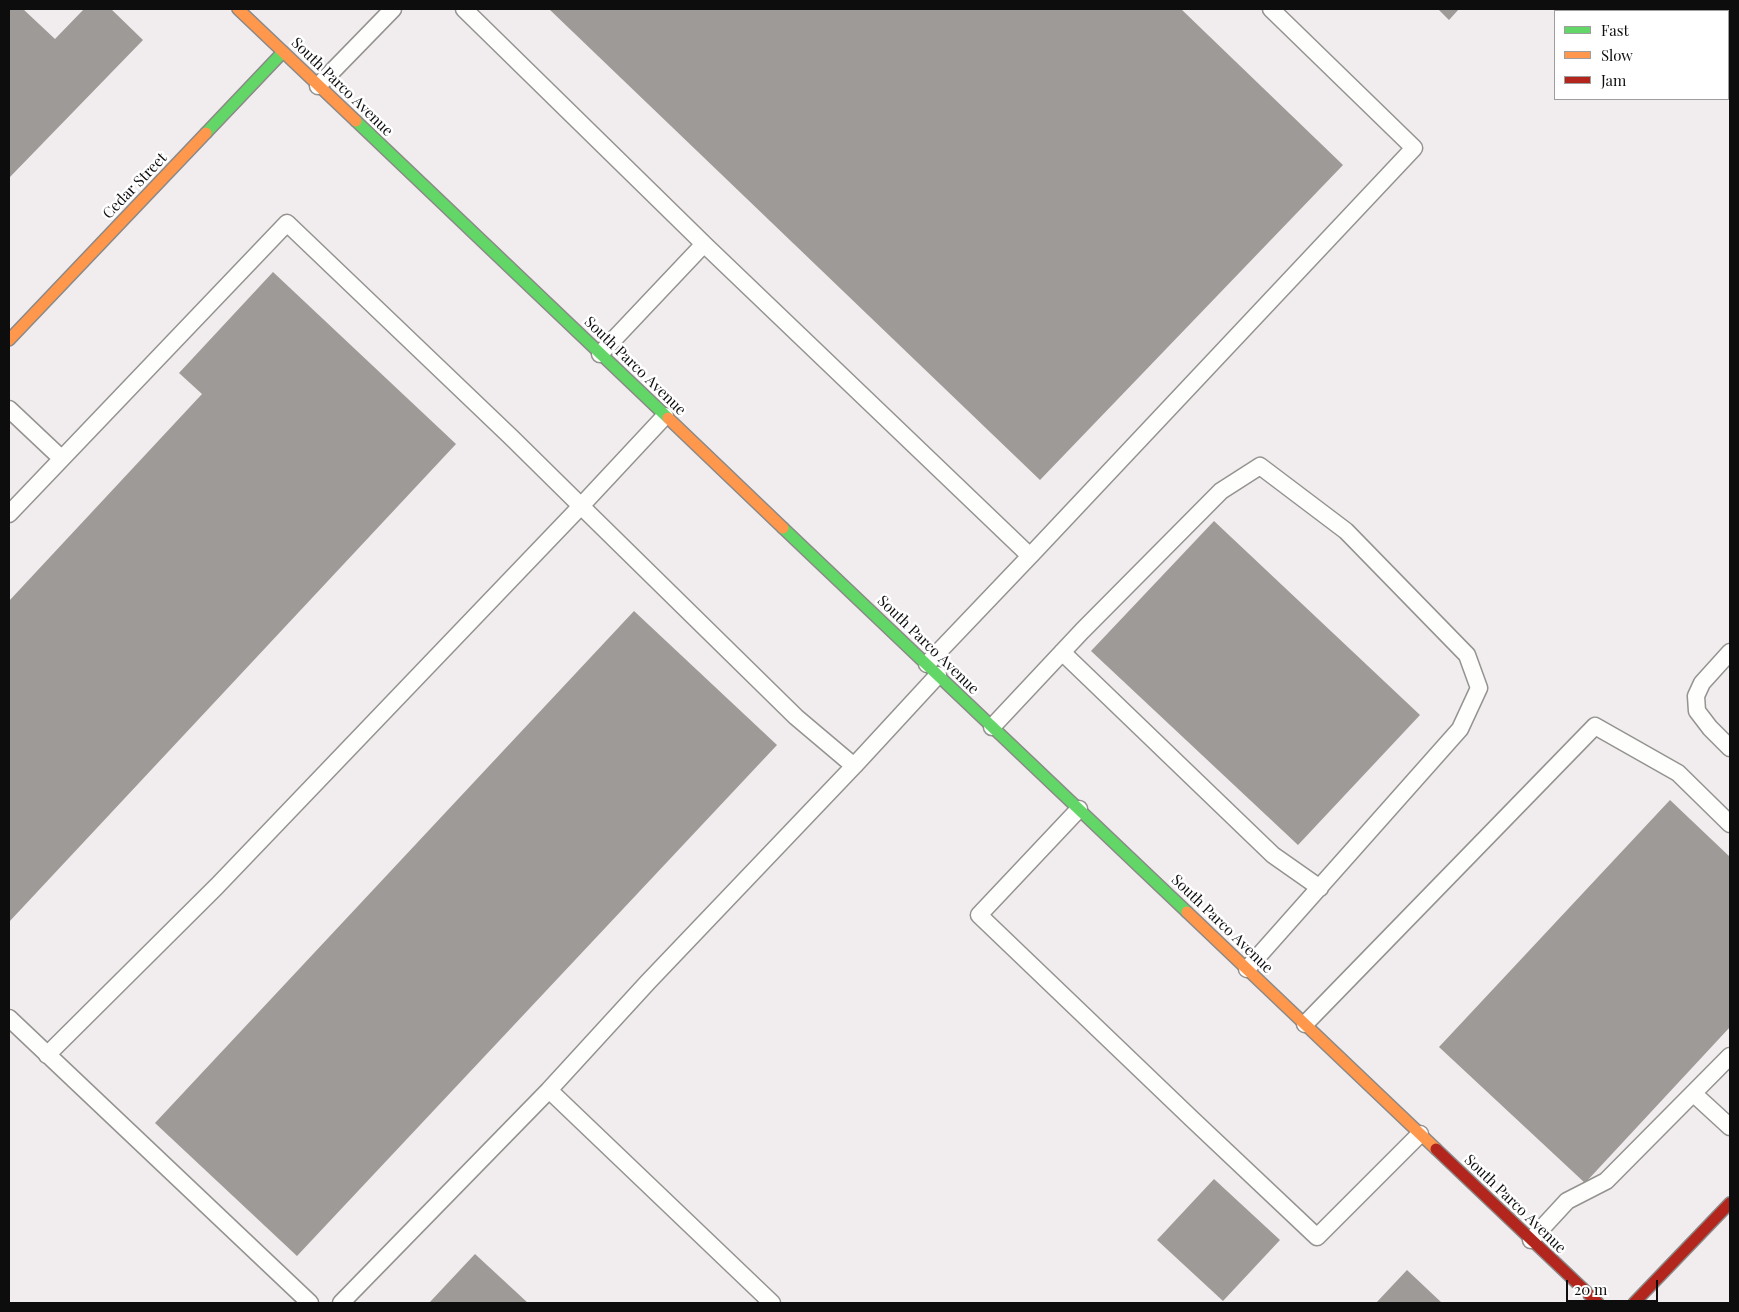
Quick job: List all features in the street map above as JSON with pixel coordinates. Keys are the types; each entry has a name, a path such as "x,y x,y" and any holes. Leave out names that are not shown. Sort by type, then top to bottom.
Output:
{"street":[{"name":"South Parco Avenue","path":"238,9 1598,1303"},
{"name":"Cedar Street","path":"9,340 283,52"},
{"path":"1634,1303 1730,1202"}],"lane":[{"path":"318,86 393,9"},
{"path":"464,9 704,244 1030,556"},
{"path":"341,1303 549,1090 648,982 854,766 932,670 1030,556 1414,148 1272,9"},
{"path":"9,514 287,223 505,431 796,717 854,766"},
{"path":"600,354 704,244"},
{"path":"9,408 61,458"},
{"path":"47,1055 217,886 666,416"},
{"path":"992,727 1062,652 1221,491 1260,466 1346,531 1467,655 1479,688 1460,729 1247,969"},
{"path":"1062,652 1273,855 1320,888"},
{"path":"1730,652 1702,682 1696,696 1697,711 1710,728 1730,748"},
{"path":"1305,1024 1595,726 1678,773 1730,824"},
{"path":"1079,809 979,914 1199,1126 1317,1238 1420,1134"},
{"path":"9,1018 310,1303"},
{"path":"1531,1240 1567,1201 1606,1181 1730,1056"},
{"path":"549,1090 772,1303"},
{"path":"1694,1094 1730,1127"}],"shaded area":[{"path":"9,9 1730,9 1730,1303 9,1303"}],"building":[{"path":"9,9 23,9 55,39 84,9 111,9 143,40 9,178"},
{"path":"549,9 1181,9 1343,165 1040,480"},
{"path":"1438,9 1459,9 1449,20"},
{"path":"273,272 456,444 9,922 9,601 202,394 179,373"},
{"path":"1214,521 1420,715 1298,845 1091,651"},
{"path":"634,611 777,745 297,1256 155,1123"},
{"path":"1670,800 1730,857 1730,1027 1585,1183 1439,1047"},
{"path":"1214,1179 1280,1240 1223,1301 1157,1240"},
{"path":"475,1254 528,1303 429,1303"},
{"path":"1407,1270 1442,1303 1376,1303"}],"traffic: fast":[{"path":"206,133 283,52"},
{"path":"356,121 668,418"},
{"path":"783,528 1187,912"}],"traffic: slow":[{"path":"238,9 356,121"},
{"path":"9,340 206,133"},
{"path":"668,418 783,528"},
{"path":"1187,912 1436,1149"}],"traffic: jam":[{"path":"1436,1149 1598,1303"},
{"path":"1634,1303 1730,1203"}]}
